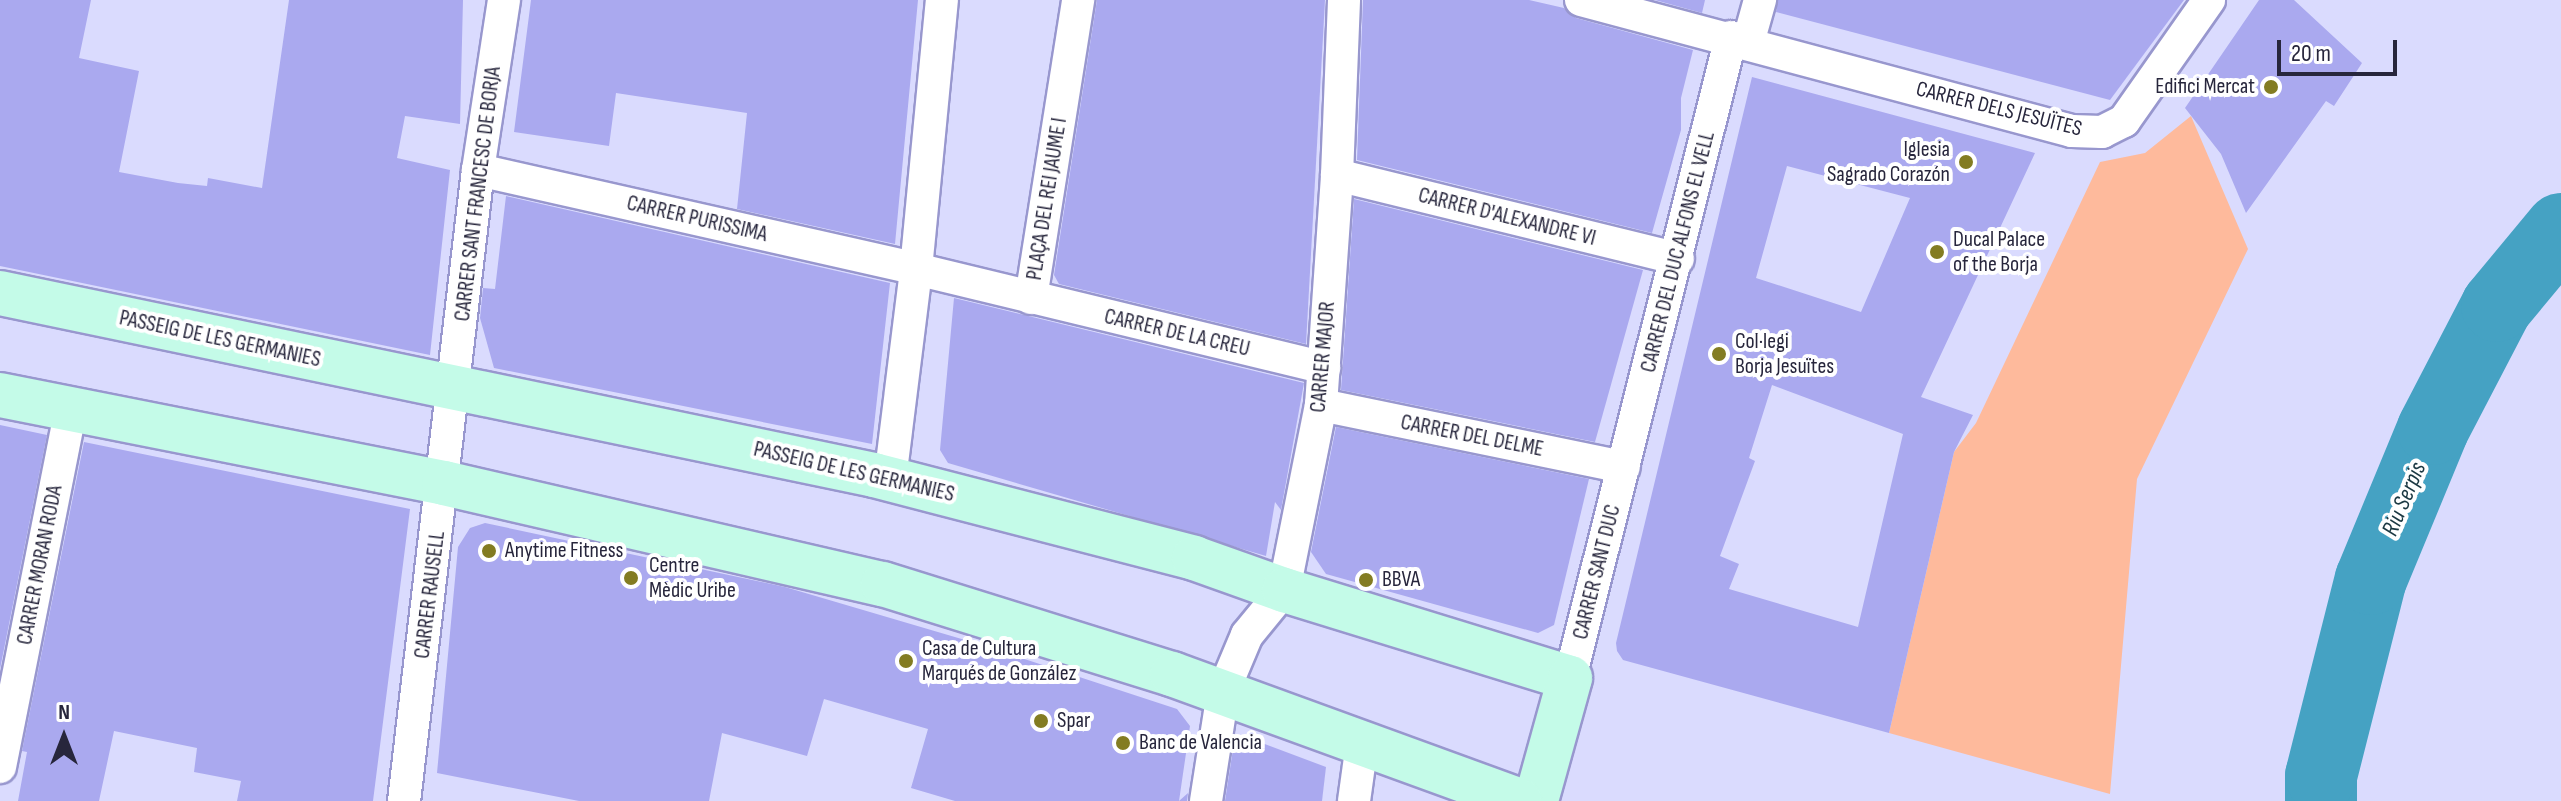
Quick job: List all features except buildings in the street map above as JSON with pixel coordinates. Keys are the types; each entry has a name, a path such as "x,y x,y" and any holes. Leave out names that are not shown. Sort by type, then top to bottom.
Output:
{"street":[{"name":"CARRER SANT FRANCESC DE BORJA","path":"455,389 478,170 504,0"},
{"path":"890,479 916,269 942,0"},
{"name":"PLAÇA DEL REI JAUME I","path":"916,269 1031,298 1078,0"},
{"name":"CARRER MAJOR","path":"1206,801 1223,692 1247,635 1284,590 1321,405 1337,175 1344,0"},
{"name":"CARRER DELS JESUÏTES","path":"1581,0 2072,131 2102,132 2124,121 2209,0"},
{"name":"CARRER DEL DUC ALFONS EL VELL","path":"1624,467 1678,259 1740,40 1760,0"},
{"name":"CARRER PURISSIMA","path":"478,170 916,269"},
{"name":"CARRER D'ALEXANDRE VI","path":"1337,175 1678,259"},
{"name":"PASSEIG DE LES GERMANIES","path":"0,293 890,479 1194,558 1284,590 1570,678"},
{"name":"CARRER DE LA CREU","path":"1031,298 1324,368"},
{"name":"CARRER RAUSELL","path":"404,801 455,389"},
{"path":"0,395 444,483 753,552 896,588 1051,634 1223,692 1520,801"},
{"name":"CARRER DEL DELME","path":"1321,405 1624,467"},
{"name":"CARRER MORAN RODA","path":"0,767 71,409"},
{"name":"CARRER SANT DUC","path":"1570,678 1624,467"},
{"path":"1536,801 1570,678"},
{"path":"1354,801 1362,743"}],"shaded area":[{"path":"2191,116 2248,249 2137,479 2110,794 1889,733 1954,452 1976,423 2100,162 2145,153"}],"waterway":[{"name":"Riu Serpis","path":"2321,801 2321,776 2371,579 2433,429 2497,306 2561,229"}],"place":[{"name":"Edifici Mercat","path":"2271,87"},
{"name":"Iglesia Sagrado Corazón","path":"1966,162"},
{"name":"Ducal Palace of the Borja","path":"1937,252"},
{"name":"Col·legi Borja Jesuïtes","path":"1719,354"},
{"name":"Anytime Fitness","path":"489,551"},
{"name":"Centre Mèdic Uribe","path":"631,578"},
{"name":"BBVA","path":"1366,580"},
{"name":"Casa de Cultura Marqués de González","path":"906,661"},
{"name":"Spar","path":"1041,721"},
{"name":"Banc de Valencia","path":"1123,743"}]}
